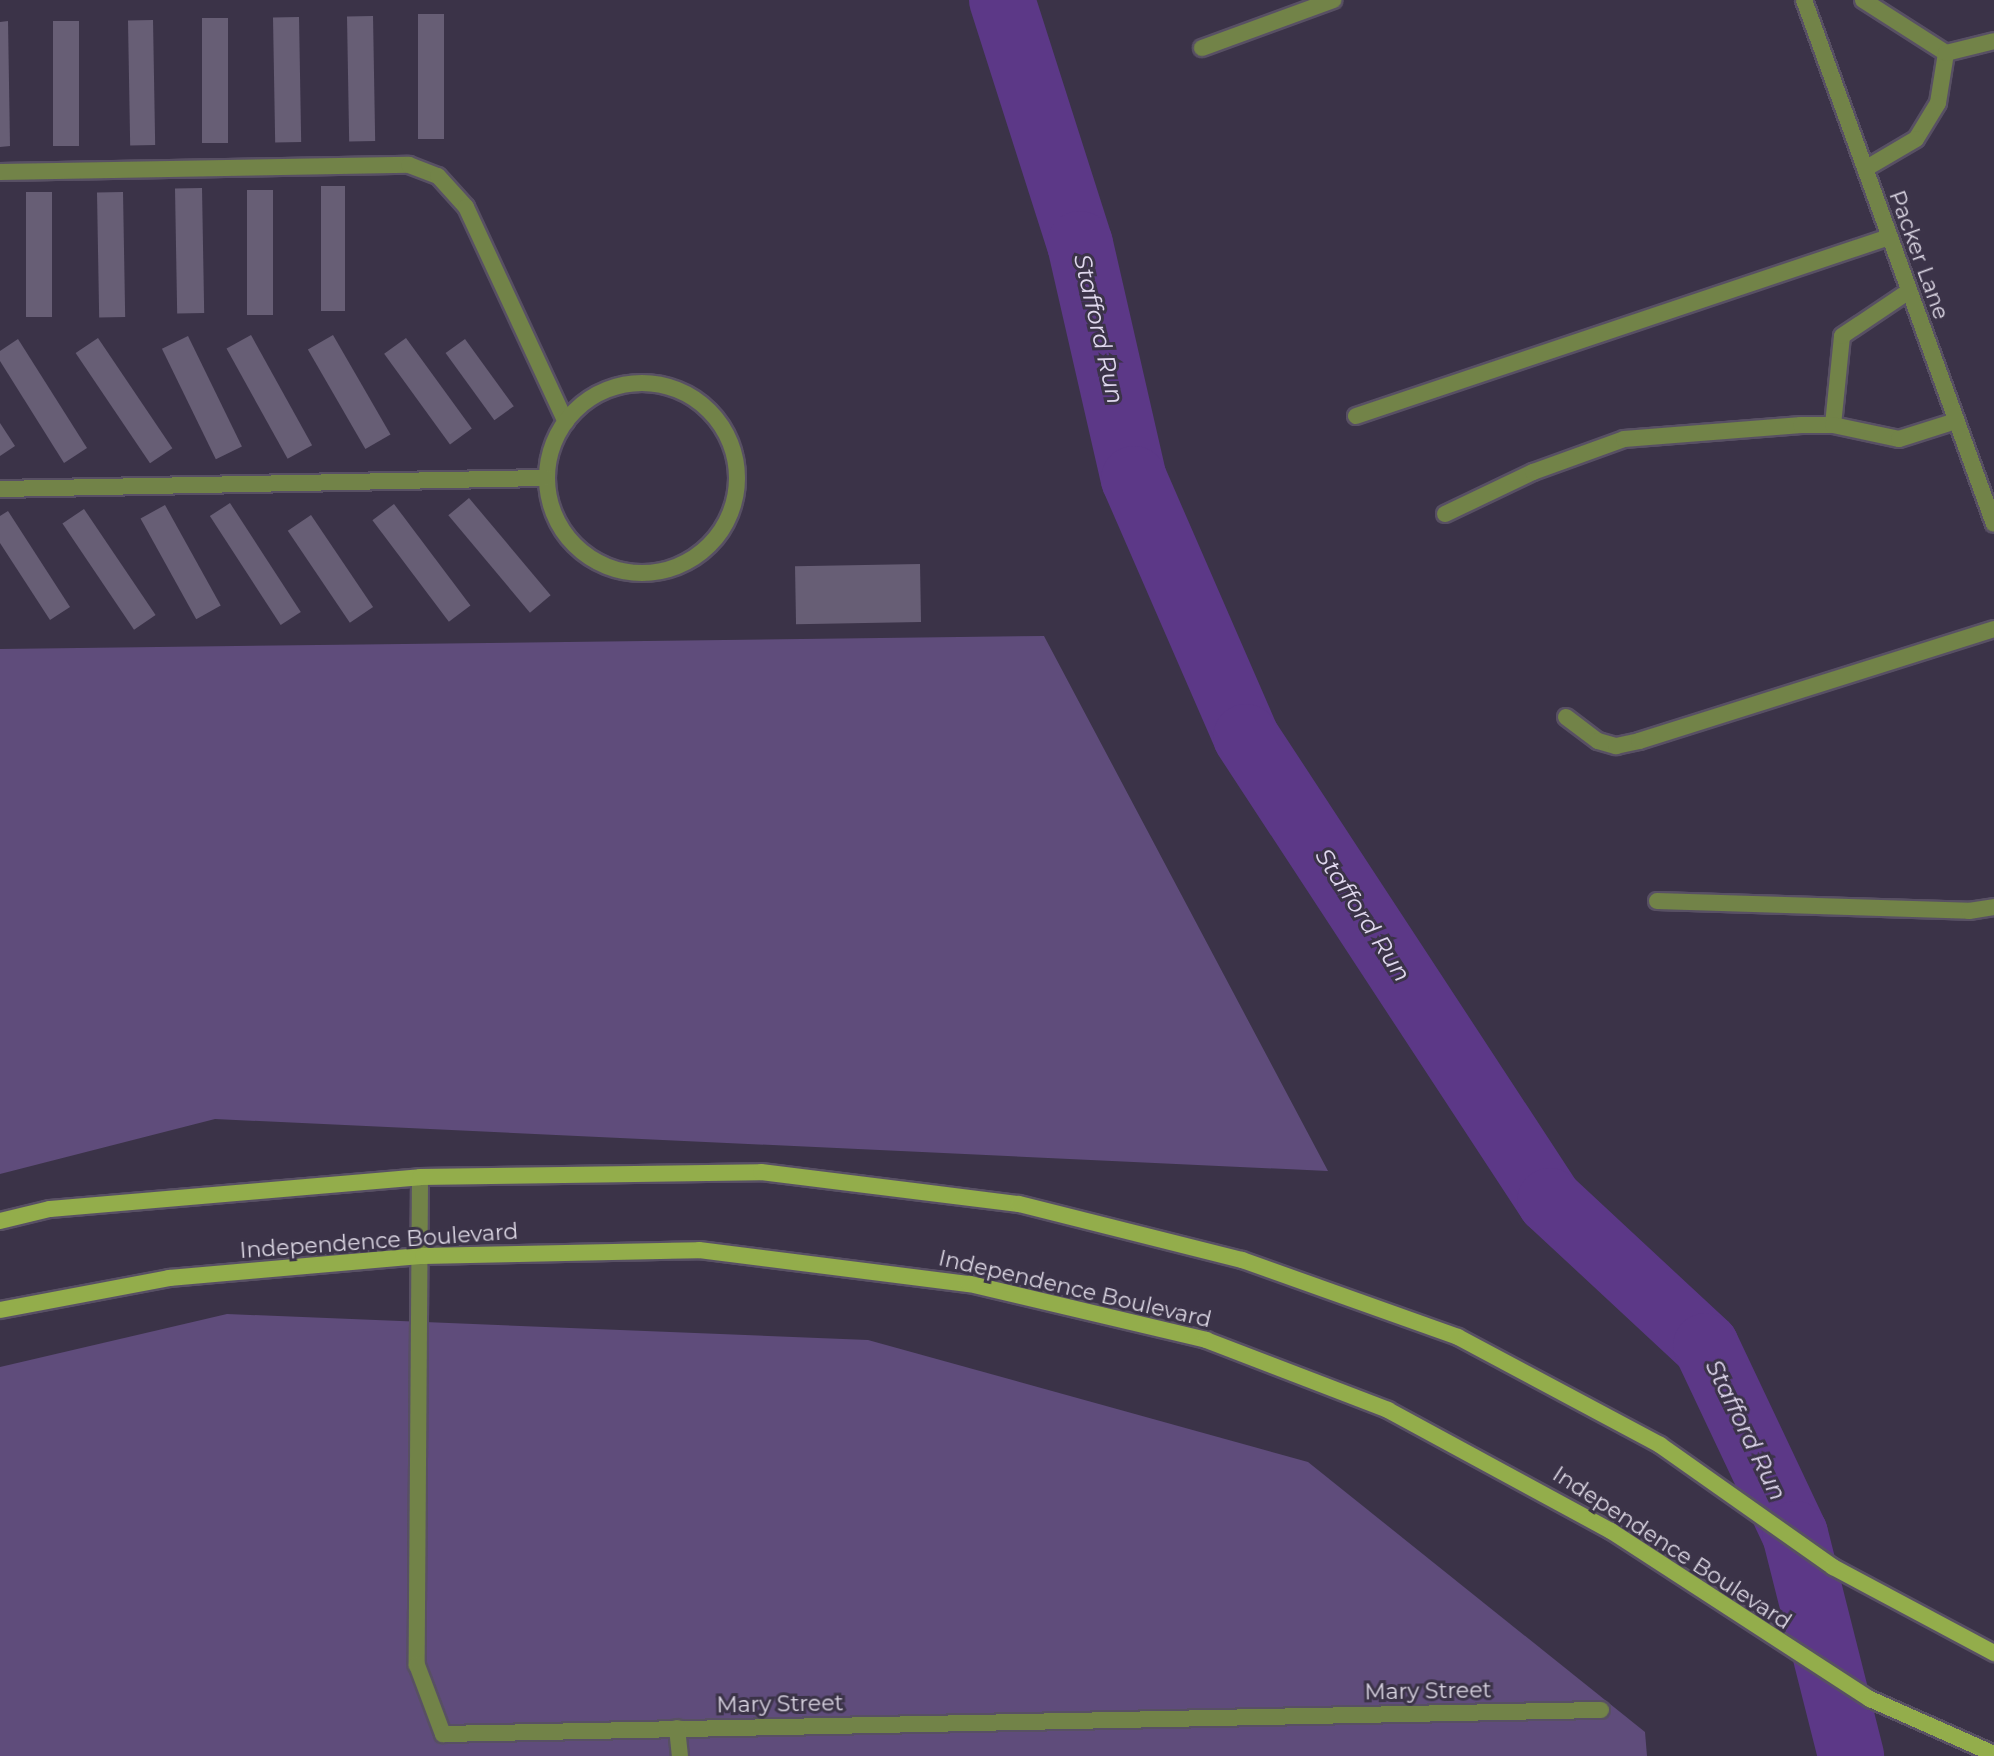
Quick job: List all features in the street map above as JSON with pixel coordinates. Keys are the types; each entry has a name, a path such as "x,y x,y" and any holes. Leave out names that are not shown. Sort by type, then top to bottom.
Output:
{"main road":[{"path":"0,1221 50,1209 420,1177 761,1172 1019,1204 1242,1260 1458,1337 1660,1445 1833,1567 1994,1653"},
{"name":"Independence Boulevard","path":"0,1310 169,1278 423,1256 699,1250 970,1284 1220,1345 1388,1410 1611,1531 1811,1663 1950,1738 1994,1754"}],"street":[{"path":"1202,48 1333,0"},
{"name":"Packer Lane","path":"1804,0 1994,524"},
{"path":"1863,0 1946,53 1994,41"},
{"path":"1865,169 1916,139 1938,103 1946,53"},
{"path":"0,172 409,165 438,176 466,207 566,422"},
{"path":"1356,416 1889,237"},
{"path":"1833,425 1842,336 1909,291"},
{"path":"642,382 690,395 726,430 739,478 726,527 690,562 642,575 593,562 558,527 545,478 558,430 566,422 593,395 642,382"},
{"path":"1445,514 1533,472 1624,439 1833,425 1899,439 1956,421"},
{"path":"0,489 545,478"},
{"path":"1566,717 1598,741 1616,746 1994,629"},
{"path":"1657,901 1969,911 1994,907"},
{"path":"420,1177 423,1256"},
{"name":"Mary Street","path":"423,1256 417,1665 443,1734 1601,1710"},
{"path":"677,1728 680,1756"}],"shaded area":[{"path":"1044,636 1328,1171 215,1119 0,1174 0,649"},
{"path":"227,1314 868,1340 1308,1462 1645,1732 1647,1756 0,1756 0,1367"}],"building":[{"path":"418,14 444,14 444,139 418,139"},
{"path":"347,16 373,16 375,141 349,141"},
{"path":"273,17 299,17 301,142 275,142"},
{"path":"202,18 228,18 228,143 202,143"},
{"path":"128,20 153,20 155,145 130,145"},
{"path":"8,21 10,146 0,147 0,22"},
{"path":"53,21 79,21 79,146 53,146"},
{"path":"321,186 345,186 345,311 321,311"},
{"path":"175,188 202,188 204,313 177,313"},
{"path":"247,190 273,190 273,315 247,315"},
{"path":"26,192 52,192 52,317 26,317"},
{"path":"97,192 123,192 125,317 99,317"},
{"path":"251,335 312,445 288,459 227,349"},
{"path":"333,335 390,435 365,449 308,350"},
{"path":"188,336 242,447 216,459 162,349"},
{"path":"98,338 172,448 150,463 76,353"},
{"path":"406,338 472,429 450,444 384,354"},
{"path":"18,339 87,448 64,463 0,361 0,351"},
{"path":"465,339 514,406 494,420 446,353"},
{"path":"0,423 15,446 0,456"},
{"path":"469,498 551,595 530,613 448,515"},
{"path":"230,503 301,612 281,625 210,516"},
{"path":"394,504 470,605 449,622 372,520"},
{"path":"165,505 221,606 196,619 141,519"},
{"path":"84,509 156,615 134,630 62,524"},
{"path":"8,511 70,607 50,620 0,543 0,516"},
{"path":"311,515 373,607 350,623 288,531"},
{"path":"920,564 921,622 796,624 795,566"}],"waterway":[{"name":"Stafford Run","path":"1002,0 1080,244 1134,479 1246,737 1550,1201 1706,1346 1795,1534 1851,1756"}]}
